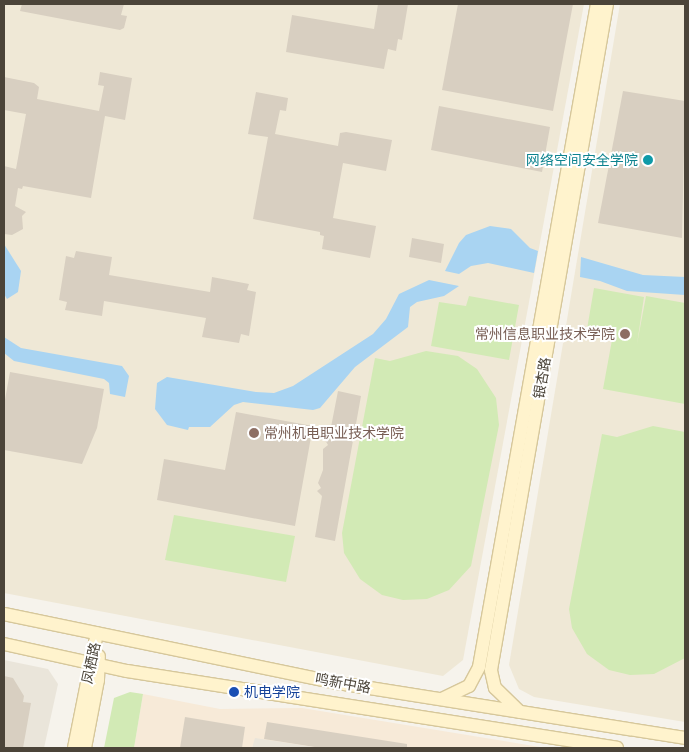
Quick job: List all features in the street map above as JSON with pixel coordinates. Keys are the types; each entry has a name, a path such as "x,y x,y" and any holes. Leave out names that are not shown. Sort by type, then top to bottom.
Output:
{"main road":[{"name":"银杏路","path":"442,699 469,686 479,667 597,4"},
{"name":"银杏路","path":"520,712 495,688 491,670 607,4"},
{"name":"鸣新中路","path":"4,614 338,683 685,738"},
{"name":"凤栖路","path":"85,748 97,633"},
{"name":"鸣新中路","path":"4,644 95,663 617,748"},
{"name":"凤栖路","path":"74,748 95,663"}],"shaded area":[{"name":"常州机电职业技术学院","path":"4,4 584,4 463,660 443,676 4,593"},
{"name":"常州信息职业技术学院","path":"620,4 685,4 685,722 534,697 519,689 509,665"},
{"path":"4,660 48,669 58,684 44,748 4,748"},
{"path":"143,694 220,709 302,708 546,748 321,748 255,738 252,748 134,748"},
{"path":"254,737 264,739 321,748 252,748"}],"green space":[{"path":"594,288 644,297 637,344 646,296 685,303 685,404 603,389 612,340 586,335"},
{"path":"469,296 519,305 509,360 431,346 439,302 466,306"},
{"path":"426,351 458,356 477,369 496,398 499,425 471,566 449,590 427,599 403,600 382,595 360,579 344,553 342,533 375,358 390,361"},
{"path":"653,426 685,432 685,658 654,674 630,675 609,670 587,654 572,628 569,609 602,434 617,437"},
{"path":"174,515 295,536 286,582 165,560"},
{"path":"130,692 143,694 134,748 104,748 114,698"}],"water":[{"path":"490,226 511,229 530,248 538,251 534,273 488,263 471,266 459,274 445,271 459,243 466,235"},
{"path":"4,244 21,271 18,292 7,299 4,294"},
{"path":"581,257 643,275 685,277 685,295 627,291 600,281 580,277"},
{"path":"429,280 459,286 444,296 417,302 410,307 408,327 355,367 320,408 313,410 243,402 234,405 210,427 189,427 188,430 167,425 155,409 157,383 167,377 256,392 274,393 293,386 373,334 386,319 399,294"},
{"path":"4,337 21,348 122,366 129,376 125,397 110,394 109,383 104,379 14,361 4,353"}],"building":[{"path":"22,4 124,4 121,15 127,16 124,28 120,30 20,11"},
{"path":"378,4 408,4 402,40 398,39 396,51 388,49 384,69 286,52 292,15 374,29"},
{"path":"458,4 573,4 553,111 442,90"},
{"path":"100,72 132,78 125,120 105,116 91,198 23,186 22,189 18,188 15,206 26,212 22,216 23,229 12,235 4,234 4,166 16,169 26,114 4,110 4,77 34,83 39,87 37,99 99,111 104,86 98,85"},
{"name":"网络空间安全学院","path":"623,91 685,101 682,238 598,223"},
{"path":"256,92 288,98 286,111 280,110 275,134 338,146 340,133 346,132 392,140 386,171 343,163 333,218 376,226 370,258 322,249 324,236 320,235 320,232 253,219 268,137 248,134"},
{"path":"439,106 550,127 542,172 431,150"},
{"path":"412,238 444,244 441,263 409,257"},
{"path":"76,251 112,257 109,275 210,292 212,277 249,284 247,290 256,292 249,336 241,334 239,343 202,337 206,318 104,301 102,316 65,310 67,302 59,300 66,256 74,258"},
{"path":"10,372 104,389 97,428 82,464 4,450 4,405"},
{"path":"338,391 361,396 335,541 315,537 322,496 317,491 321,488 318,483 323,470 323,449 328,445 325,440 331,427"},
{"path":"236,412 313,426 295,526 157,500 164,459 225,470"},
{"path":"4,676 13,678 24,696 23,702 31,703 23,748 4,748"},
{"path":"185,717 245,727 242,748 180,748"},
{"path":"267,722 407,744 407,748 321,748 264,739"}],"place":[{"name":"网络空间安全学院","path":"648,160"},
{"name":"常州信息职业技术学院","path":"625,334"},
{"name":"常州机电职业技术学院","path":"254,433"},
{"name":"机电学院","path":"234,692"}]}
